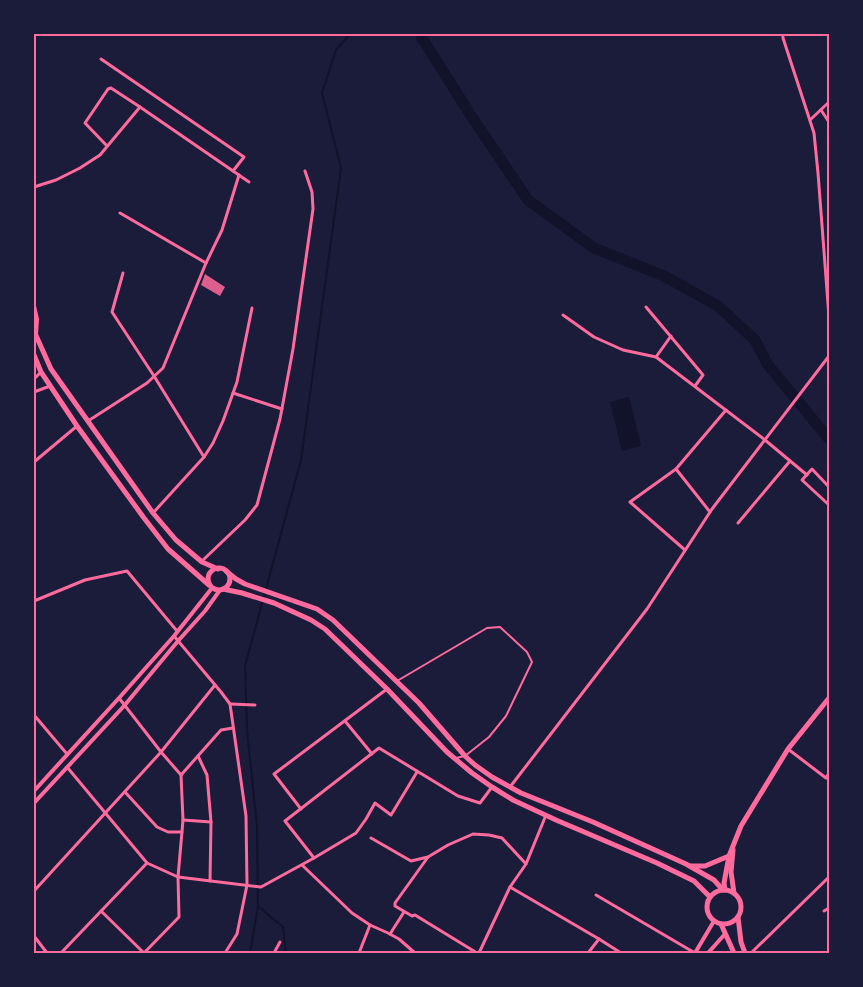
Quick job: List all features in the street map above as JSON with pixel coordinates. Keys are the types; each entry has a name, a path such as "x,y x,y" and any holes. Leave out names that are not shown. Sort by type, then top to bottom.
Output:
{"main road":[{"path":"34,334 51,368 153,513 176,540 202,562 226,571 245,584 317,609 333,620 419,702 465,756 492,777 521,794 593,822 691,866 714,880 724,890"},
{"path":"34,355 41,372 77,426 168,549 211,586 221,590 242,593 311,620 324,629 387,689 454,758 492,787 513,800 694,881 710,897"},
{"path":"211,586 208,578 209,574 218,569"},
{"path":"221,590 226,587 229,581 226,571"},
{"path":"724,890 729,856 741,826 788,749 829,698"},
{"path":"733,844 731,872 734,893 741,906 738,917 745,953"},
{"path":"691,866 705,866 729,856"},
{"path":"734,893 724,890 718,891 710,897 707,908 714,921 720,924 730,923 738,917"},
{"path":"720,924 734,953"}],"street":[{"path":"783,34 814,134 828,278 829,317"},
{"path":"101,59 244,157 233,171"},
{"path":"107,146 84,123 108,89 111,88 249,182"},
{"path":"810,120 829,102"},
{"path":"34,187 56,180 100,155 140,107"},
{"path":"821,110 829,122"},
{"path":"202,562 245,520 257,505 282,409 293,349 313,209 312,192 306,171"},
{"path":"88,421 147,383 163,368 206,263 222,230 239,175"},
{"path":"120,213 206,263"},
{"path":"123,273 112,312 204,457"},
{"path":"34,306 37,319 34,334"},
{"path":"646,307 703,375 695,386"},
{"path":"153,513 204,457 213,443 237,382 252,308"},
{"path":"563,315 594,337 623,350 656,357 766,440 807,474"},
{"path":"656,357 670,336"},
{"path":"510,788 647,609 710,512 829,356"},
{"path":"34,380 41,372"},
{"path":"34,392 50,386"},
{"path":"233,392 282,409"},
{"path":"685,550 630,502 676,469 726,410"},
{"path":"34,462 77,426"},
{"path":"738,523 790,461"},
{"path":"676,469 710,512"},
{"path":"829,487 812,469 802,480 829,506"},
{"path":"34,601 85,580 127,571 177,631"},
{"path":"34,791 174,636 211,586"},
{"path":"34,804 124,706 221,590"},
{"path":"174,636 230,704 246,816 247,885 237,934 225,953"},
{"path":"34,891 161,752 215,685"},
{"path":"301,809 274,774 387,689"},
{"path":"101,911 144,953 179,917 178,878 183,820 181,776 119,698"},
{"path":"230,704 255,705"},
{"path":"34,715 67,754"},
{"path":"345,721 372,754"},
{"path":"181,776 221,730 233,728"},
{"path":"314,858 285,821 379,748 458,796 480,803 492,787"},
{"path":"788,749 828,779 829,774"},
{"path":"198,756 207,775 211,822 210,881"},
{"path":"67,767 147,863 178,878 261,887 356,833 376,803 391,815 417,772"},
{"path":"125,792 157,827 168,832 182,832"},
{"path":"428,857 395,902 395,906 412,916 415,915 478,953 510,887 526,864 546,815"},
{"path":"183,820 211,822"},
{"path":"370,838 411,861 428,857 472,834 489,835 502,838 526,864"},
{"path":"60,953 147,863"},
{"path":"302,865 352,913 370,925 399,939 415,953"},
{"path":"751,953 829,878"},
{"path":"510,887 620,953"},
{"path":"596,895 695,953 714,921"},
{"path":"824,911 829,908"},
{"path":"390,934 404,912"},
{"path":"359,953 370,925"},
{"path":"708,953 725,934"},
{"path":"34,936 47,953"},
{"path":"588,953 599,939"},
{"path":"274,953 280,942"}],"lane":[{"path":"397,681 487,628 500,627 527,652 532,662 506,716 489,738 465,756 454,758"}],"shaded area":[{"path":"629,397 641,446 622,451 610,402"}],"building":[{"path":"205,274 225,287 220,296 201,285"}],"waterway":[{"path":"286,953 283,927 258,906 257,826 247,730 245,666 301,460 341,168 322,93 336,50 350,34"},
{"path":"422,34 422,38 470,114 528,200 594,248 664,276 718,306 755,340 768,365 829,439"},
{"path":"250,953 258,906"}]}
